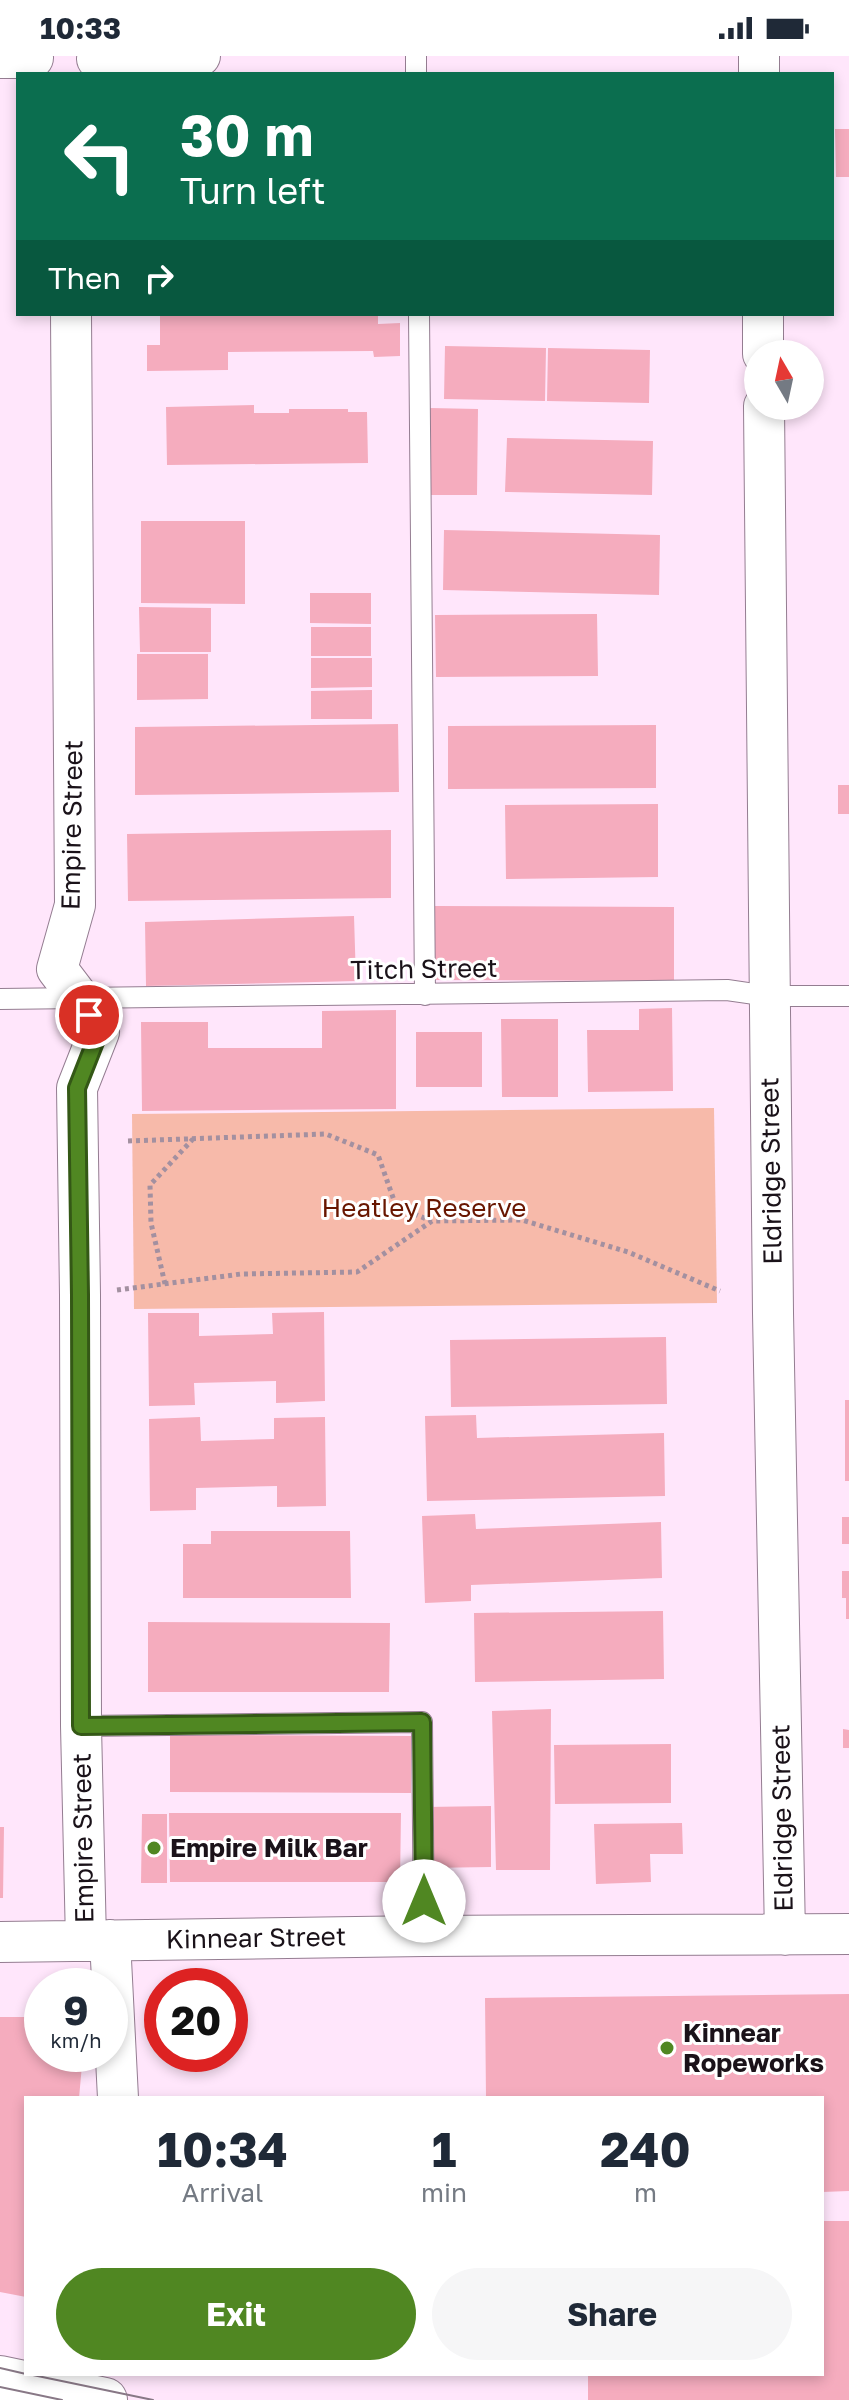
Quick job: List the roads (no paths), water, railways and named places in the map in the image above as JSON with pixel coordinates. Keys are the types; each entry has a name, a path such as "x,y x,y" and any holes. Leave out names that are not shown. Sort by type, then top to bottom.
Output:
{"highway":[{"path":"23,2378 105,2400"}],"street":[{"path":"96,63 200,56"},
{"name":"Empire Street","path":"71,316 75,905 57,969 99,1032 77,1088 81,1726 98,1940 118,2096"},
{"path":"763,316 763,340"},
{"name":"Eldridge Street","path":"764,420 769,996 785,1935"},
{"name":"Kinnear Street","path":"0,1942 849,1934"},
{"path":"104,2376 109,2391 120,2400"}],"lane":[{"path":"419,316 425,995"},
{"name":"Titch Street","path":"0,999 727,990 769,996 849,996"},
{"path":"81,1726 422,1722 424,1936"}],"tram line":[{"path":"0,2368 24,2374"},
{"path":"38,2376 153,2400"},
{"path":"0,2387 62,2400"}],"place":[{"name":"Empire Milk Bar","path":"154,1848"},
{"name":"Kinnear Ropeworks","path":"667,2048"}],"park label":[{"name":"Heatley Reserve","path":"424,1208"}]}
